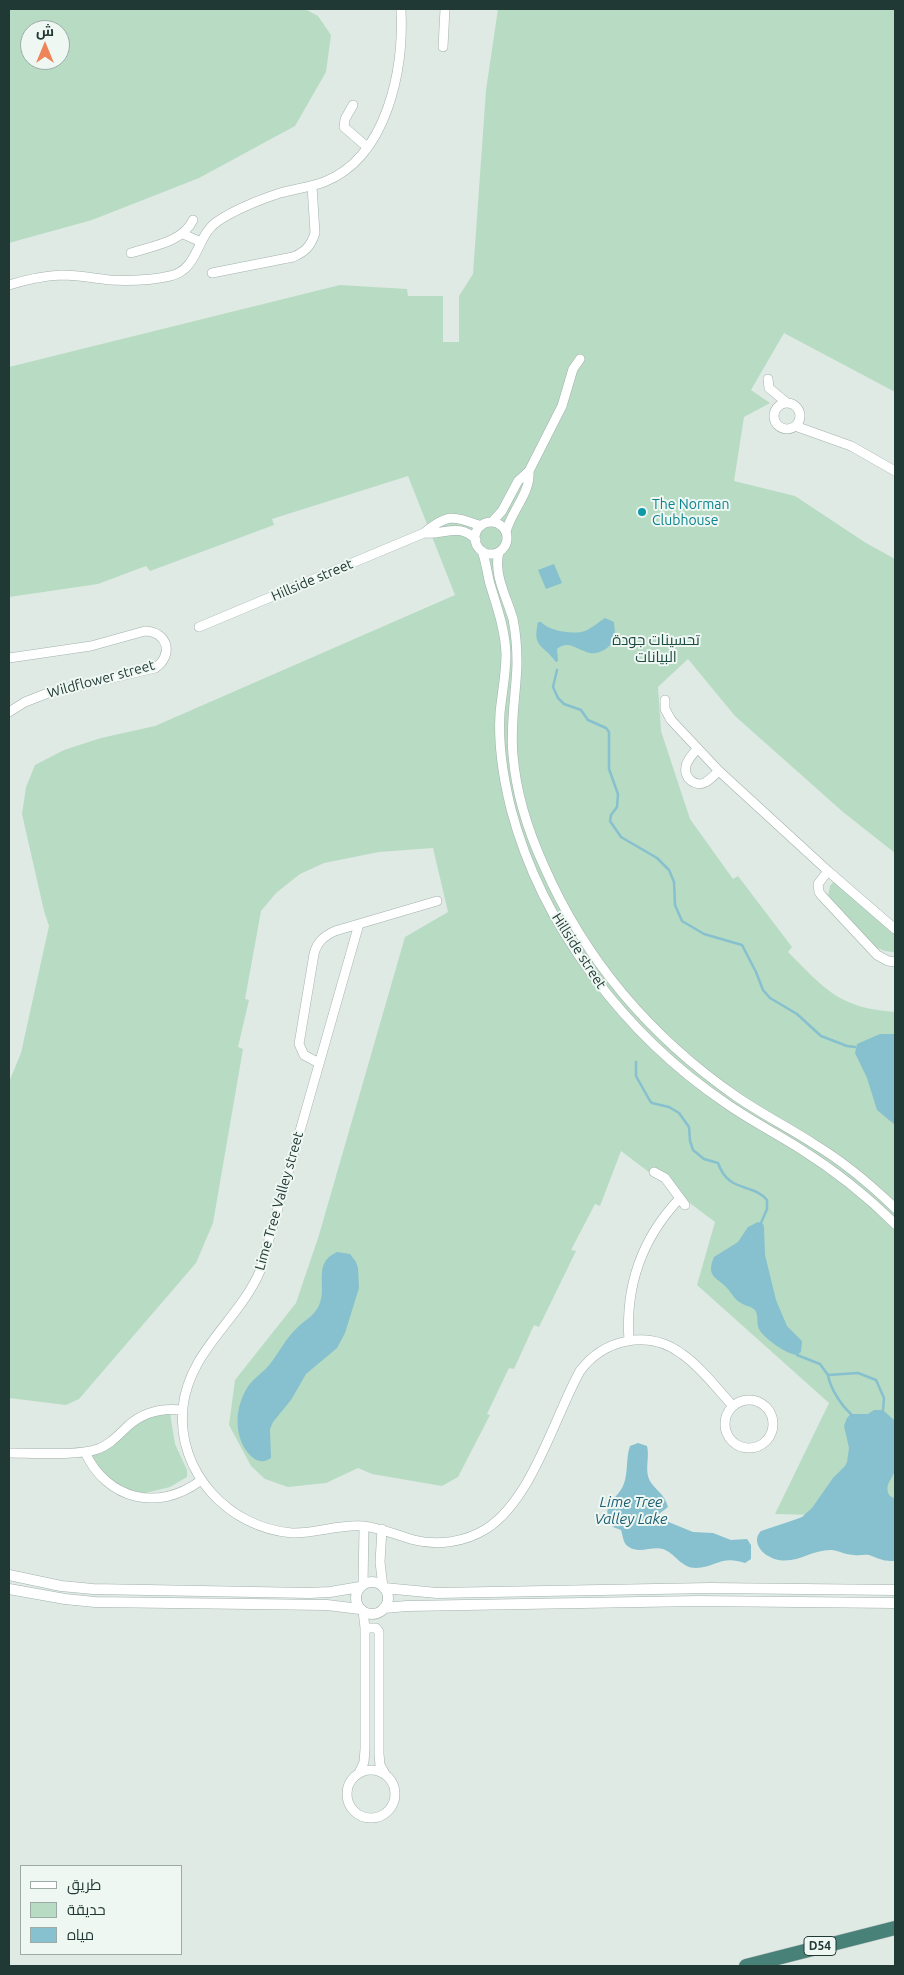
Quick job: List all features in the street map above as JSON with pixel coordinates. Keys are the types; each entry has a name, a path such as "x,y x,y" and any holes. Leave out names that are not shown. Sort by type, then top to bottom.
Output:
{"highway":[{"name":"D54","path":"746,1966 895,1928"}],"street":[{"path":"9,285 49,276 117,280 170,276 182,272 191,264 200,242 216,222 247,206 279,194 312,186 344,172 367,147 384,117 395,85 402,42 402,9"},
{"path":"443,47 445,9"},
{"path":"353,105 345,119 344,127 367,147"},
{"path":"212,273 293,257 305,251 310,246 315,233 312,186"},
{"path":"131,252 183,234 193,220"},
{"path":"183,234 200,242"},
{"path":"444,520 444,525 452,530 466,532 476,540 481,526 492,522 502,511 518,481 529,471 562,406 573,369 580,359"},
{"path":"768,379 769,388 799,411 800,419 795,426 787,429 779,426 774,419 775,411 778,407 787,403"},
{"path":"795,426 852,446 895,471"},
{"name":"Hillside street","path":"529,471 527,485 506,532 506,544 499,552 497,567 516,639 517,664 512,734 516,777 532,839 558,897 578,932 609,977 639,1013 668,1042 699,1069 738,1098 844,1164 895,1208"},
{"name":"Hillside street","path":"199,627 425,533 451,517 481,526"},
{"path":"452,530 459,525 458,518"},
{"path":"492,522 500,525 506,532"},
{"name":"Hillside street","path":"425,533 432,534 452,530"},
{"name":"Hillside street","path":"476,540 482,551 500,616 505,646 505,677 500,730 504,779 518,832 531,867 568,937 592,973 624,1013 660,1050 726,1104 797,1146 838,1174 877,1206 895,1224"},
{"path":"482,551 490,553 499,552"},
{"name":"Wildflower street","path":"9,658 83,647 145,631 160,635 167,649 166,657 155,668 48,693 25,702 9,712"},
{"path":"665,700 668,716 718,771 828,872 895,929"},
{"path":"697,749 686,765 685,773 689,780 696,783 704,783 718,771"},
{"path":"828,872 818,884 819,892 877,956 895,962"},
{"path":"548,902 558,897"},
{"path":"319,1063 304,1055 299,1044 314,954 319,942 329,934 437,901"},
{"name":"Lime Tree Valley street","path":"359,924 260,1271 246,1298 199,1358 186,1388 182,1410 186,1446 200,1481 212,1495 233,1512 266,1528 283,1532 302,1533 346,1526 364,1527 382,1529 413,1540 440,1543 474,1535 495,1522 511,1506 528,1481 580,1371 600,1351 618,1343 629,1341 656,1342 674,1349 690,1360 733,1406"},
{"path":"629,1341 629,1298 638,1264 653,1232 683,1202 664,1178 654,1172"},
{"path":"743,1401 754,1401 768,1409 772,1419 772,1430 763,1443 747,1447 737,1444 729,1436 726,1420 733,1406 743,1401"},
{"path":"9,1453 85,1452 108,1444 134,1421 146,1414 168,1409 182,1410"},
{"path":"85,1452 94,1469 108,1484 135,1496 165,1498 184,1491 200,1481"},
{"path":"359,1773 364,1755 365,1628 362,1610 356,1600 356,1594 362,1586 364,1527"},
{"path":"382,1529 380,1562 383,1584 388,1599 384,1608"},
{"path":"364,1548 372,1544 381,1551"},
{"path":"9,1576 61,1586 117,1590 309,1593 330,1592 362,1586 371,1582 431,1593 710,1588 895,1590"},
{"path":"9,1589 65,1599 95,1602 328,1605 375,1613 384,1608 407,1606 672,1601 895,1603"},
{"path":"365,1628 376,1628 379,1632 378,1754 385,1774"},
{"path":"375,1770 390,1778 395,1789 394,1802 392,1807 383,1816 371,1819 354,1811 348,1800 348,1788 354,1777 359,1773 375,1770"}],"green space":[{"path":"9,9 305,9 318,16 331,35 326,72 295,126 199,178 92,220 9,243"},
{"path":"498,9 895,9 895,392 784,333 751,390 770,403 744,417 734,481 795,496 866,543 895,559 895,853 843,812 735,716 688,659 658,687 661,731 690,819 733,879 738,876 792,947 788,952 823,986 846,1001 876,1010 895,1012 895,1517 775,1514 829,1403 697,1285 715,1222 621,1151 600,1206 595,1204 571,1250 576,1251 539,1327 534,1325 514,1369 509,1368 487,1414 490,1415 458,1477 442,1486 372,1474 358,1468 326,1483 288,1487 265,1479 251,1466 229,1425 235,1380 296,1303 319,1235 405,937 448,912 433,848 379,852 324,863 300,874 276,893 261,911 245,999 249,1000 238,1047 243,1049 213,1223 196,1263 79,1399 66,1405 9,1398 9,1082 21,1053 49,926 22,814 26,787 35,765 64,750 101,738 155,726 455,595 408,476 272,519 274,525 150,571 146,566 98,584 9,597 9,367 340,285 407,289 408,296 443,296 443,342 459,342 459,296 473,274 486,90"},
{"path":"834,881 895,932 895,952 884,951 875,946 849,923 828,896 830,886"},
{"path":"170,1413 175,1444 187,1470 187,1477 170,1487 145,1493 127,1491 105,1482 86,1452 105,1444 142,1417"}],"water":[{"path":"554,564 562,583 546,589 538,570"},
{"path":"605,618 614,622 615,634 611,644 601,652 590,653 570,645 561,646 557,649 558,661 556,662 540,645 536,637 538,622 555,630 574,633 585,631"},
{"path":"880,1034 895,1034 895,1125 877,1110 867,1078 855,1053 857,1044"},
{"path":"758,1222 763,1224 764,1227 765,1255 776,1300 787,1326 802,1341 801,1352 797,1355 782,1349 765,1337 759,1329 755,1310 737,1300 712,1273 714,1257 738,1242 748,1227"},
{"path":"337,1252 350,1254 358,1268 359,1288 345,1333 337,1348 306,1374 291,1400 273,1422 270,1429 271,1458 259,1461 248,1453 240,1437 238,1419 241,1401 249,1385 268,1367 294,1331 317,1309 322,1293 322,1270 324,1263"},
{"path":"874,1410 883,1410 895,1421 896,1464 889,1482 888,1491 889,1495 895,1499 895,1561 832,1550 824,1550 788,1560 772,1558 766,1554 757,1543 757,1538 761,1531 802,1517 812,1508 847,1462 849,1448 844,1426 847,1418 851,1414 868,1414"},
{"name":"Lime Tree Valley Lake","path":"638,1443 647,1446 648,1477 664,1498 668,1507 651,1520 666,1521 693,1532 713,1533 731,1540 747,1539 751,1545 751,1559 745,1563 730,1560 696,1568 686,1566 663,1549 637,1550 627,1546 621,1530 613,1527 607,1511 608,1506 619,1493 625,1480 630,1446"}],"waterway":[{"path":"557,670 553,687 558,698 564,704 581,710 588,720 606,728 609,732 609,769 618,794 617,807 611,815 610,821 621,837 657,858 669,870 674,882 675,905 682,921 704,934 742,945 763,990 770,998 797,1014 821,1036 847,1046 855,1047"},
{"path":"636,1062 636,1076 650,1101 669,1107 679,1113 689,1127 693,1150 704,1159 718,1163 723,1173 734,1184 755,1191 767,1200 767,1209 761,1223"},
{"path":"797,1355 820,1364 828,1375 858,1373 876,1380 884,1398 883,1410"},
{"path":"828,1375 836,1396 851,1414"}],"place":[{"name":"The Norman Clubhouse","path":"642,512"}],"district":[{"name":"تحسينات جودة البيانات","path":"656,648"}]}
